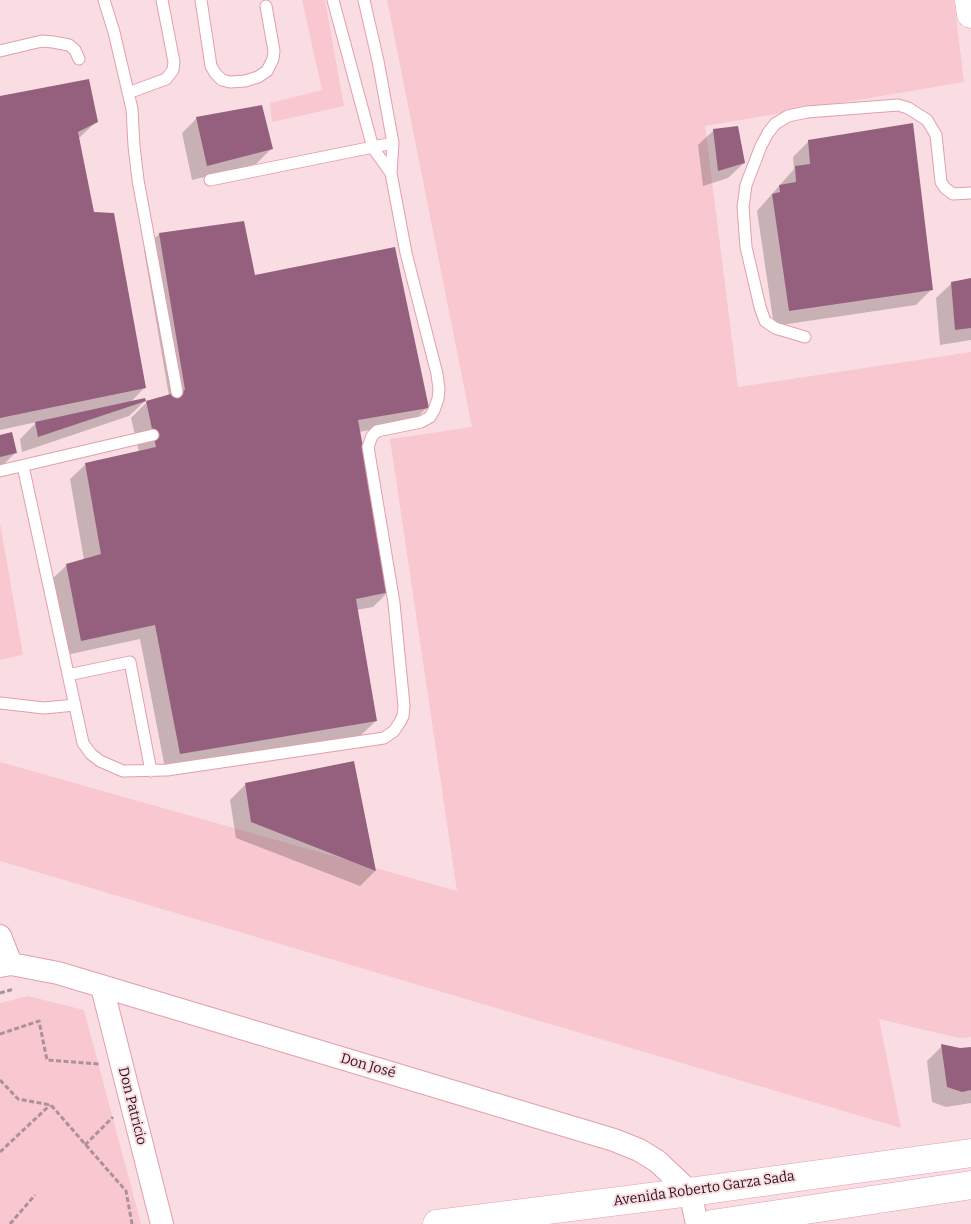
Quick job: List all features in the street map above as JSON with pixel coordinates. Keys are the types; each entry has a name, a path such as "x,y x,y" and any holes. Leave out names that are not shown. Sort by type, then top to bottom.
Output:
{"street":[{"path":"968,0 971,14"},
{"path":"0,936 5,965"},
{"name":"Don José","path":"5,965 58,974 614,1140 638,1150 656,1161 690,1192"},
{"name":"Don Patricio","path":"102,987 162,1224"},
{"name":"Avenida Roberto Garza Sada","path":"436,1224 690,1192 971,1153"},
{"path":"712,1224 971,1184"},
{"path":"690,1192 697,1224"}],"lane":[{"path":"104,0 114,32 132,109 138,180 177,392"},
{"path":"128,93 166,79 173,70 174,62 162,0"},
{"path":"201,0 211,66 222,80 230,82 245,81 258,77 266,71 273,59 274,51 266,6"},
{"path":"333,0 373,148 391,173"},
{"path":"23,466 83,743 91,754 100,761 123,771 167,770 384,738 394,731 403,716 394,603 368,447 372,436 377,431 421,422 430,418 438,399 439,389 437,374 406,253 391,173 393,142 378,61 364,0"},
{"path":"0,51 42,42 53,42 69,45 75,50 79,59"},
{"path":"805,338 775,328 765,321 746,247 744,206 746,185 761,146 775,124 788,116 807,112 898,104 927,120 936,135 941,182 945,188 952,194 971,192"},
{"path":"210,180 373,148 393,142"},
{"path":"0,471 153,435"},
{"path":"68,675 130,662 151,771"},
{"path":"0,703 44,708 75,705"}],"path":[{"path":"0,1034 39,1021 47,1060 100,1064"},
{"path":"0,1080 18,1099 51,1105 126,1191 132,1224"},
{"path":"0,1152 51,1105"},
{"path":"85,1145 113,1116"},
{"path":"10,1224 35,1195"}],"shaded area":[{"path":"302,0 325,0 344,106 272,122 270,103 322,90"},
{"path":"387,0 954,0 964,82 705,126 738,387 971,352 971,1037 959,1038 879,1019 901,1128 0,861 0,762 457,891 390,439 472,427"},
{"path":"0,523 23,655 0,660"},
{"path":"28,996 84,1010 141,1224 0,1224 0,1003"}],"building":[{"path":"89,79 98,122 78,132 94,212 114,213 146,388 0,418 0,96"},
{"path":"262,105 273,149 207,166 196,117"},
{"path":"913,123 933,290 789,311 772,194 780,192 779,185 796,182 795,166 810,164 808,140"},
{"path":"738,126 745,163 718,171 713,129"},
{"path":"244,221 255,275 395,247 429,408 358,420 390,592 356,599 377,721 180,754 155,625 81,641 66,564 101,554 85,463 156,447 146,401 185,390 159,233"},
{"path":"971,278 971,328 955,330 951,282"},
{"path":"145,398 146,401 38,437 35,422"},
{"path":"12,432 17,453 0,457 0,435"},
{"path":"354,761 376,871 251,822 245,783"},
{"path":"941,1044 960,1048 971,1047 971,1090 962,1092 947,1087"}]}
